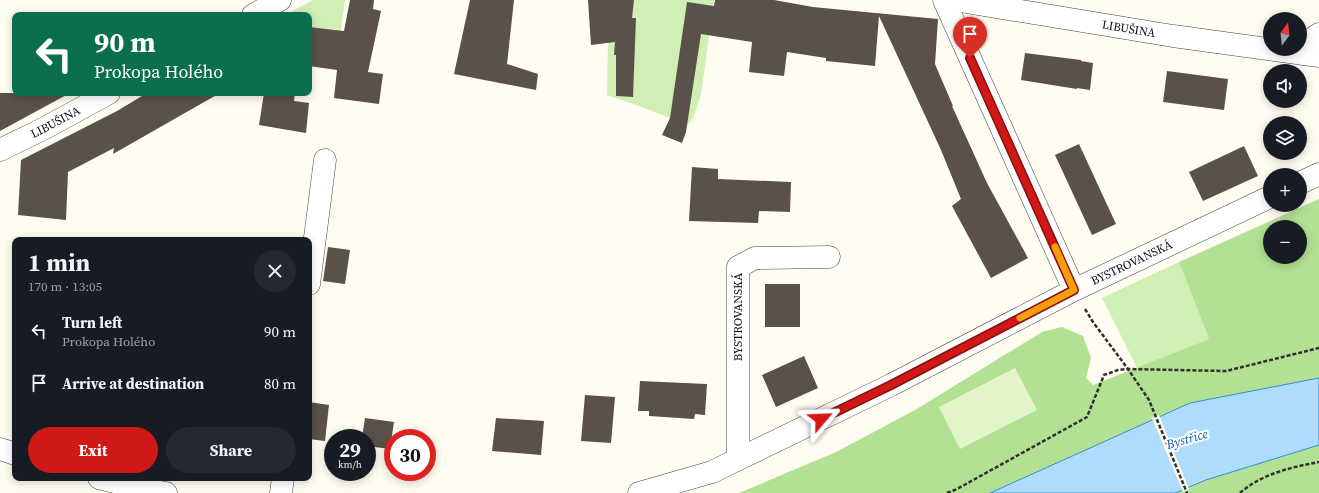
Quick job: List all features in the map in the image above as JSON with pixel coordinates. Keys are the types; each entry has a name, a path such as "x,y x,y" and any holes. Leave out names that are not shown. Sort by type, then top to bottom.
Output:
{"street":[{"path":"258,12 280,0"},
{"path":"944,0 1074,290"},
{"name":"LIBUŠINA","path":"954,0 1174,36 1311,55 1308,42 1319,34"},
{"name":"LIBUŠINA","path":"0,150 45,128 104,96"},
{"path":"312,261 325,160"},
{"path":"1307,180 1319,174"},
{"name":"BYSTROVANSKÁ","path":"639,493 712,472 891,385 1074,290 1263,200"},
{"name":"BYSTROVANSKÁ","path":"738,459 738,267 755,258 829,257"},
{"path":"0,449 12,453"},
{"path":"110,481 166,493"},
{"path":"281,493 283,481"}],"path":[{"path":"1093,322 1149,400 1187,493"},
{"path":"947,493 957,489 1087,416 1104,375 1118,370 1128,369 1226,371 1319,348"},
{"path":"1240,493 1257,480 1296,467 1319,462"}],"green space":[{"path":"313,0 345,0 341,30 312,27 312,12 291,12"},
{"path":"604,0 714,0 701,95 694,116 688,125 607,95 608,43"},
{"path":"1319,199 1319,378 1190,403 990,493 739,493 836,452 915,410 1042,332 1062,327 1083,336 1091,358 1086,378 1093,385 1209,339 1179,262 1263,224 1263,264 1307,264 1307,220 1272,220 1290,212 1307,212 1307,204"},
{"path":"1179,262 1209,339 1137,368 1102,298"},
{"path":"1015,368 1037,410 960,449 939,407"},
{"path":"1319,445 1319,493 1175,493 1206,480"}],"water":[{"name":"Bystřice","path":"1319,378 1319,445 1206,480 1175,493 990,493 1190,403"}],"pier":[{"path":"1159,415 1189,489 1183,492 1152,418"}],"building":[{"path":"350,0 374,0 373,9 381,11 368,72 383,74 379,104 334,98 337,70 312,66 312,27 344,31"},
{"path":"470,0 514,0 507,64 538,74 536,90 454,74"},
{"path":"588,0 634,0 632,18 636,18 633,97 616,96 616,55 614,55 615,42 591,45"},
{"path":"715,0 774,0 813,7 938,19 935,64 952,106 987,183 1028,258 991,278 952,206 961,199 941,150 879,16 875,66 826,61 826,58 787,52 784,76 749,72 752,42 701,34 686,132 682,143 662,135 670,118 687,2 714,6"},
{"path":"1025,53 1081,60 1093,63 1090,90 1021,80"},
{"path":"1167,71 1228,79 1224,110 1163,102"},
{"path":"0,93 12,93 12,96 64,96 0,131"},
{"path":"142,96 215,96 113,154 114,148 68,172 66,220 18,215 21,160 117,111"},
{"path":"264,96 295,96 294,101 309,103 306,133 259,125"},
{"path":"1079,144 1116,224 1092,235 1055,155"},
{"path":"1244,146 1258,176 1203,201 1189,172"},
{"path":"692,167 718,169 718,179 791,182 790,212 759,211 758,223 689,221"},
{"path":"328,247 350,250 345,284 323,281"},
{"path":"765,284 800,284 800,327 765,327"},
{"path":"804,356 818,388 776,407 762,375"},
{"path":"640,381 707,384 705,415 695,414 694,419 649,416 649,411 638,411"},
{"path":"585,395 615,397 611,443 581,441"},
{"path":"312,402 329,405 326,429 324,429 324,441 312,439"},
{"path":"365,418 394,422 393,429 384,429 384,448 376,447 376,429 363,429"},
{"path":"496,418 544,421 541,455 492,451"}],"slow traffic":[{"path":"1020,318 1074,290 1055,247"}],"route":[{"path":"821,419 891,385 1074,290 970,58"}]}
